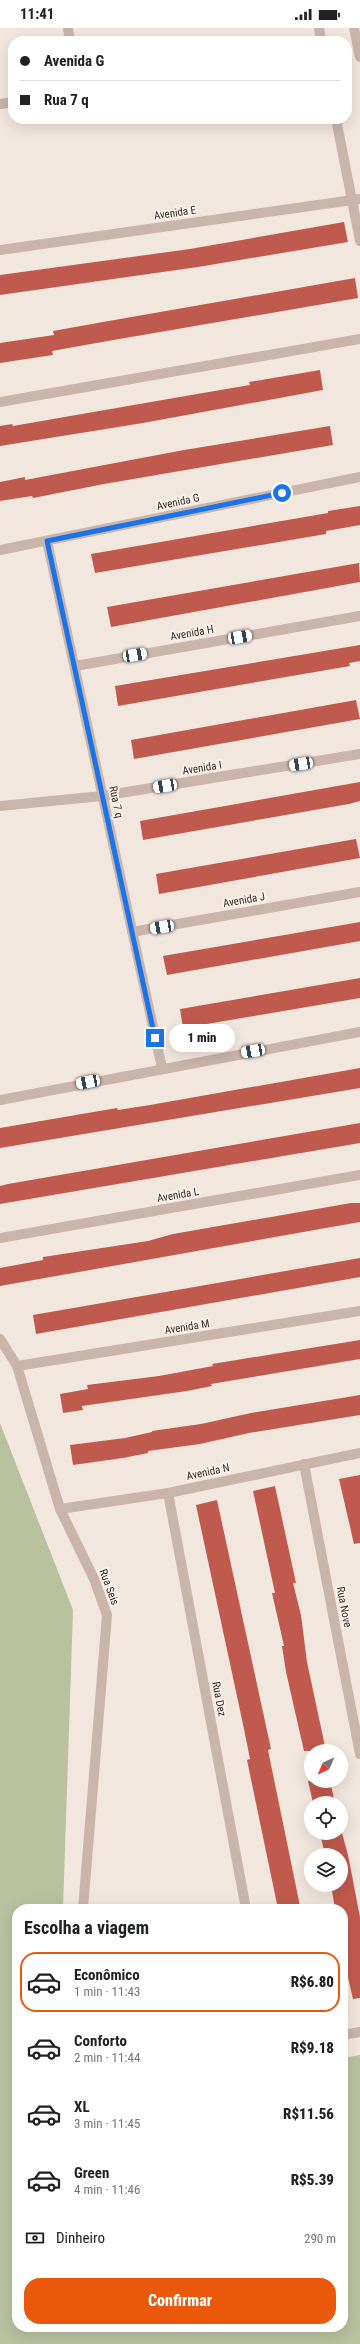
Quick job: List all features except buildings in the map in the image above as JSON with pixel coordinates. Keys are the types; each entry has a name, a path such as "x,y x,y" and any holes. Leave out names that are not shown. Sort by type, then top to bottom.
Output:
{"street":[{"path":"354,28 360,56"},
{"path":"337,124 356,200 360,241"},
{"name":"Avenida E","path":"0,250 356,200"},
{"path":"0,402 360,339"},
{"name":"Avenida G","path":"0,550 360,477"},
{"name":"Rua 7 q","path":"47,541 162,1068"},
{"name":"Avenida H","path":"75,666 360,616"},
{"name":"Avenida I","path":"0,806 102,796 360,754"},
{"name":"Avenida J","path":"132,932 360,892"},
{"path":"0,1100 162,1068 360,1032"},
{"name":"Avenida L","path":"0,1238 360,1175"},
{"name":"Avenida M","path":"17,1366 360,1311"},
{"name":"Rua Seis","path":"0,1340 17,1366 60,1509 94,1579 107,1615 83,1904"},
{"name":"Avenida N","path":"60,1509 168,1493 360,1453"},
{"name":"Rua Nove","path":"304,1464 360,1754"},
{"name":"Rua Dez","path":"168,1493 245,1904"},
{"path":"348,2034 360,2032"}],"green space":[{"path":"0,1423 73,1610 63,1904 12,1904 12,2332 348,2332 348,2057 360,2055 360,2344 0,2344"}],"route":[{"path":"155,1038 47,541 282,493"}]}
